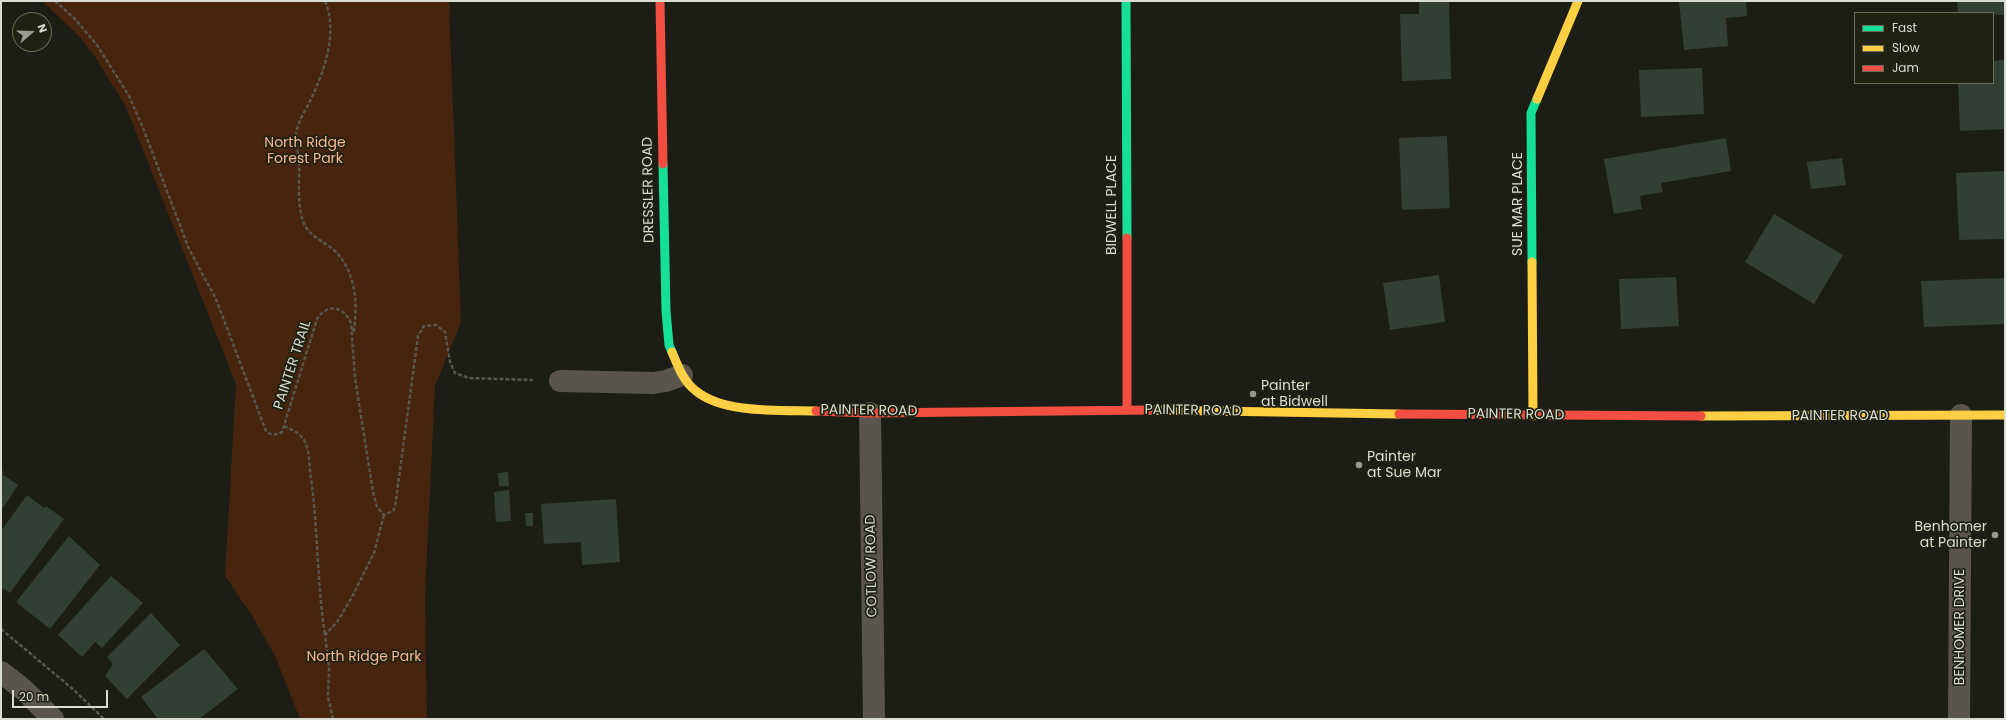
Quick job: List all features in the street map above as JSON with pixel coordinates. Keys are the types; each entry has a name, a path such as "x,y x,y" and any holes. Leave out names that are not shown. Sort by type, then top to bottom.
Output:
{"street":[{"name":"DRESSLER ROAD","path":"660,1 666,311 669,345 682,375"},
{"name":"BIDWELL PLACE","path":"1126,1 1127,410"},
{"name":"SUE MAR PLACE","path":"1533,416 1531,113 1578,1"},
{"path":"560,381 653,383 666,381 682,375"},
{"name":"PAINTER ROAD","path":"682,375 696,391 720,403 742,408 870,413 1127,410 1533,416 2005,415"},
{"name":"COTLOW ROAD","path":"870,413 874,719"},
{"name":"BENHOMER DRIVE","path":"1959,719 1961,416"},
{"path":"1,672 37,702 53,719"}],"path":[{"name":"PAINTER TRAIL","path":"55,1 75,19 97,45 129,96 143,128 189,249 216,299 266,431 271,435 276,435 282,432 317,319 321,313 334,308 342,310 348,315 352,336 355,378 373,492 377,507 384,515"},
{"path":"325,1 330,11 331,38 317,87 297,129 295,139 299,160 302,218 306,229 314,238 331,248 342,260 349,274 356,304 355,322 352,336"},
{"path":"326,635 337,622 352,597 374,553 384,515 390,514 395,508 418,336 424,326 436,325 445,332 450,362 455,373 469,378 560,381"},
{"path":"284,426 301,434 306,442 320,564 320,593 329,668 328,697 333,719"},
{"path":"1,629 74,690 104,719"}],"green space":[{"name":"North Ridge Forest Park","path":"42,1 449,1 461,322 435,386 425,595 427,719 300,719 275,656 253,617 225,576 236,384 126,107 96,58 78,35"}],"building":[{"path":"1419,1 1449,1 1451,79 1402,81 1400,14 1419,14"},
{"path":"1679,1 1746,1 1747,16 1726,18 1728,46 1684,50"},
{"path":"1957,1 2005,1 2005,15 1994,15 1994,12 1958,12"},
{"path":"2004,60 2005,129 1960,131 1958,84 1994,84 1994,61"},
{"path":"1702,68 1704,114 1641,117 1639,70"},
{"path":"1447,136 1450,208 1402,210 1399,138"},
{"path":"1726,138 1731,171 1661,183 1663,192 1640,196 1642,209 1614,214 1604,159"},
{"path":"1842,158 1846,185 1811,189 1807,162"},
{"path":"2005,171 2005,239 1959,240 1956,173"},
{"path":"1774,214 1843,255 1814,304 1745,262"},
{"path":"1439,275 1445,322 1390,330 1383,283"},
{"path":"1676,277 1679,326 1621,329 1619,279"},
{"path":"2004,278 2005,324 1924,327 1921,281"},
{"path":"1,470 4,472 2,474 18,485 1,511"},
{"path":"508,472 509,486 499,486 498,473"},
{"path":"509,490 511,521 496,522 494,492"},
{"path":"27,495 44,508 46,506 64,519 10,593 1,587 1,531"},
{"path":"616,499 620,562 582,565 581,542 544,544 541,504"},
{"path":"525,513 533,513 533,526 526,526"},
{"path":"69,536 100,565 50,629 16,602"},
{"path":"111,576 143,603 102,648 95,642 82,657 58,635"},
{"path":"151,613 180,645 127,699 105,676 113,664 107,657"},
{"path":"204,649 238,689 199,719 158,719 141,697"}],"traffic: fast":[{"path":"1126,1 1127,238"},
{"path":"1532,262 1531,113 1537,99"},
{"path":"663,164 666,311 669,345 672,352"}],"traffic: slow":[{"path":"1537,99 1578,1"},
{"path":"1532,262 1533,416"},
{"path":"672,352 681,373 691,387 708,398 722,404 753,409 816,411"},
{"path":"1150,410 1399,414"},
{"path":"1701,416 2005,415"}],"traffic: jam":[{"path":"660,1 663,164"},
{"path":"1127,238 1127,410"},
{"path":"816,411 870,413 1150,410"},
{"path":"1399,414 1701,416"}],"place":[{"name":"Painter at Bidwell","path":"1253,394"},
{"name":"Painter at Sue Mar","path":"1359,465"},
{"name":"Benhomer at Painter","path":"1995,535"}],"park label":[{"name":"North Ridge Park","path":"364,657"}]}
